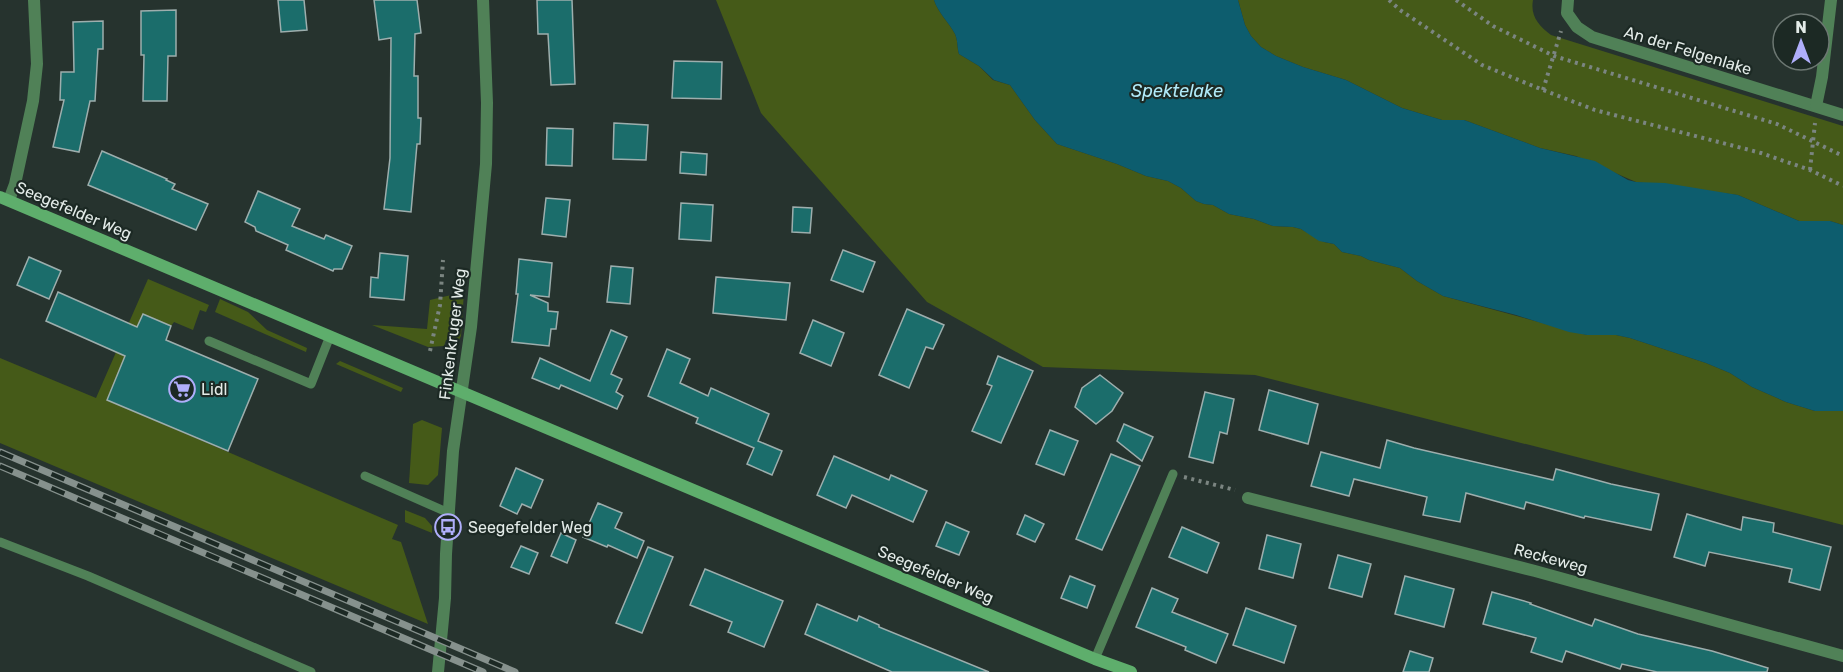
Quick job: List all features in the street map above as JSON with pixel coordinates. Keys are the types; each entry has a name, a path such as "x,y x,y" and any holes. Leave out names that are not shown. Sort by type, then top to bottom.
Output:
{"street":[{"path":"4,198 15,184 34,92 37,64 34,0"},
{"name":"Finkenkruger Weg","path":"438,672 445,598 453,451 471,327 486,164 487,103 483,0"},
{"name":"An der Felgenlake","path":"1568,0 1567,13 1577,27 1592,37 1843,115"},
{"path":"1816,106 1822,77 1831,0"},
{"name":"Seegefelder Weg","path":"4,198 1095,659 1131,672"},
{"name":"Reckeweg","path":"1248,498 1535,570 1843,656"}],"lane":[{"path":"209,341 310,384 330,336"},
{"path":"1095,659 1173,474"},
{"path":"365,476 449,513"},
{"path":"0,542 88,576 311,672"}],"path":[{"path":"1389,0 1400,10 1482,65 1543,90 1595,110 1761,153 1810,170 1843,186"},
{"path":"1456,0 1493,26 1554,56 1777,124 1843,156"},
{"path":"1543,90 1554,56"},
{"path":"1810,170 1814,143"},
{"path":"430,351 440,305 443,261"},
{"path":"1173,474 1242,492 1248,498"}],"green space":[{"path":"716,0 934,0 955,34 959,54 979,66 993,80 1010,85 1035,120 1057,144 1146,176 1168,181 1181,188 1196,201 1213,205 1229,214 1273,226 1301,229 1324,242 1334,244 1342,252 1400,268 1443,296 1587,335 1616,335 1630,338 1706,363 1786,402 1815,411 1843,411 1843,525 1255,375 1043,367 927,302 761,113"},
{"path":"1238,0 1533,0 1532,6 1536,20 1551,35 1843,126 1843,225 1830,221 1799,221 1738,195 1636,182 1576,156 1540,148 1464,120 1442,120 1402,108 1346,80 1303,67 1261,47 1245,25"},
{"path":"148,279 209,305 206,312 200,310 193,330 174,322 171,326 143,314 107,400 398,525 392,539 401,542 428,624 0,443 0,358 96,398"},
{"path":"464,292 461,336 459,340 446,340 444,346 428,347 372,325 427,329 430,300"},
{"path":"220,299 248,312 267,330 307,348 306,352 215,312"},
{"path":"340,361 403,388 401,392 336,364"},
{"path":"422,420 442,428 438,475 428,485 409,483 413,424"},
{"path":"405,510 425,518 432,526 432,533 405,522"}],"water":[{"name":"Spektelake","path":"934,0 1238,0 1245,25 1261,47 1303,67 1346,80 1402,108 1442,120 1464,120 1540,148 1595,161 1628,180 1665,183 1738,195 1799,221 1830,221 1843,225 1843,411 1815,411 1786,402 1706,363 1630,338 1569,332 1443,296 1400,268 1342,252 1334,244 1319,241 1301,229 1273,226 1229,214 1213,205 1196,201 1181,188 1168,181 1146,176 1057,144 1035,120 1010,85 994,80 979,66 959,54 955,34"}],"building":[{"path":"278,0 304,0 307,30 281,32"},
{"path":"374,0 417,0 421,33 415,34 414,76 418,76 418,118 421,118 411,212 384,209 390,158 391,38 379,40"},
{"path":"537,0 572,0 575,84 551,85 548,34 538,34"},
{"path":"176,10 176,56 168,56 167,101 143,101 144,55 141,55 141,11"},
{"path":"103,21 103,49 98,49 95,101 90,101 79,152 53,147 64,100 60,100 61,72 74,72 73,22"},
{"path":"674,61 722,62 721,99 672,98"},
{"path":"614,123 648,125 646,160 613,159"},
{"path":"547,128 573,129 572,166 546,165"},
{"path":"102,151 167,179 175,184 172,189 208,204 196,230 88,185"},
{"path":"681,152 707,154 706,175 680,173"},
{"path":"258,191 300,209 292,226 324,239 326,235 352,246 342,269 333,271 286,250 288,245 256,231 255,227 245,222"},
{"path":"546,198 570,200 566,237 542,234"},
{"path":"681,203 713,205 711,241 679,239"},
{"path":"793,207 812,208 810,233 792,232"},
{"path":"843,250 875,262 863,292 831,280"},
{"path":"380,253 408,256 404,300 370,297 371,277 378,278"},
{"path":"29,257 61,271 49,299 17,285"},
{"path":"519,259 552,263 549,297 530,295 548,303 548,311 558,312 556,329 551,329 549,346 512,342 518,294 516,294"},
{"path":"611,266 633,268 630,304 607,302"},
{"path":"716,277 790,283 786,320 713,313"},
{"name":"Lidl","path":"58,292 137,327 143,314 171,326 166,340 258,379 228,451 107,400 125,356 46,321"},
{"path":"907,309 944,325 933,349 926,347 909,388 879,375"},
{"path":"813,320 844,333 831,366 800,353"},
{"path":"611,330 627,337 611,374 622,379 616,392 623,396 617,409 561,385 559,389 532,378 540,358 590,381"},
{"path":"667,349 690,359 680,383 708,396 711,388 769,414 758,441 782,451 772,475 747,464 754,448 696,423 698,418 648,396"},
{"path":"998,356 1033,371 1001,443 972,431 992,386 987,384"},
{"path":"1100,375 1123,393 1112,411 1096,424 1075,407 1082,388"},
{"path":"1269,390 1318,404 1308,444 1259,430"},
{"path":"1205,392 1234,399 1227,434 1220,432 1213,463 1189,457"},
{"path":"1124,424 1153,437 1142,461 1117,441"},
{"path":"1050,430 1078,441 1064,475 1036,464"},
{"path":"1387,440 1553,480 1556,469 1659,494 1651,530 1585,516 1584,518 1526,502 1524,509 1466,493 1460,522 1423,515 1427,497 1354,479 1349,496 1311,486 1321,452 1380,468"},
{"path":"1111,454 1140,466 1102,550 1076,539"},
{"path":"834,456 889,480 891,475 927,491 913,522 852,495 846,508 817,495"},
{"path":"516,468 543,480 531,508 522,504 517,514 500,506"},
{"path":"598,503 622,513 615,528 644,541 637,558 583,537"},
{"path":"1687,514 1741,530 1743,517 1774,523 1773,532 1831,547 1820,590 1789,582 1792,569 1709,552 1705,566 1674,557"},
{"path":"1025,515 1044,524 1035,542 1017,534"},
{"path":"946,522 969,532 959,555 936,546"},
{"path":"1182,527 1219,543 1207,573 1169,557"},
{"path":"561,533 576,540 567,563 551,556"},
{"path":"1267,535 1301,544 1293,578 1259,569"},
{"path":"521,546 538,553 529,574 511,567"},
{"path":"648,547 673,557 642,633 616,623"},
{"path":"1338,555 1371,564 1362,597 1329,588"},
{"path":"705,569 783,601 764,647 728,632 732,622 690,605"},
{"path":"1070,576 1095,586 1087,608 1061,598"},
{"path":"1405,576 1454,589 1444,627 1395,614"},
{"path":"1152,588 1178,599 1172,612 1228,634 1216,663 1185,650 1186,647 1136,627"},
{"path":"1492,592 1531,603 1592,626 1595,619 1638,634 1712,651 1768,668 1767,672 1657,672 1622,664 1620,669 1566,651 1562,662 1531,652 1536,638 1483,624"},
{"path":"817,604 857,621 859,616 879,627 989,672 892,672 805,634"},
{"path":"1246,608 1296,626 1284,663 1233,645"},
{"path":"1410,651 1433,658 1429,672 1403,672"}],"railway":[{"path":"0,452 515,672"},
{"path":"0,466 483,672"}],"place":[{"name":"Lidl","path":"182,389"},
{"name":"Seegefelder Weg","path":"448,527"}]}
